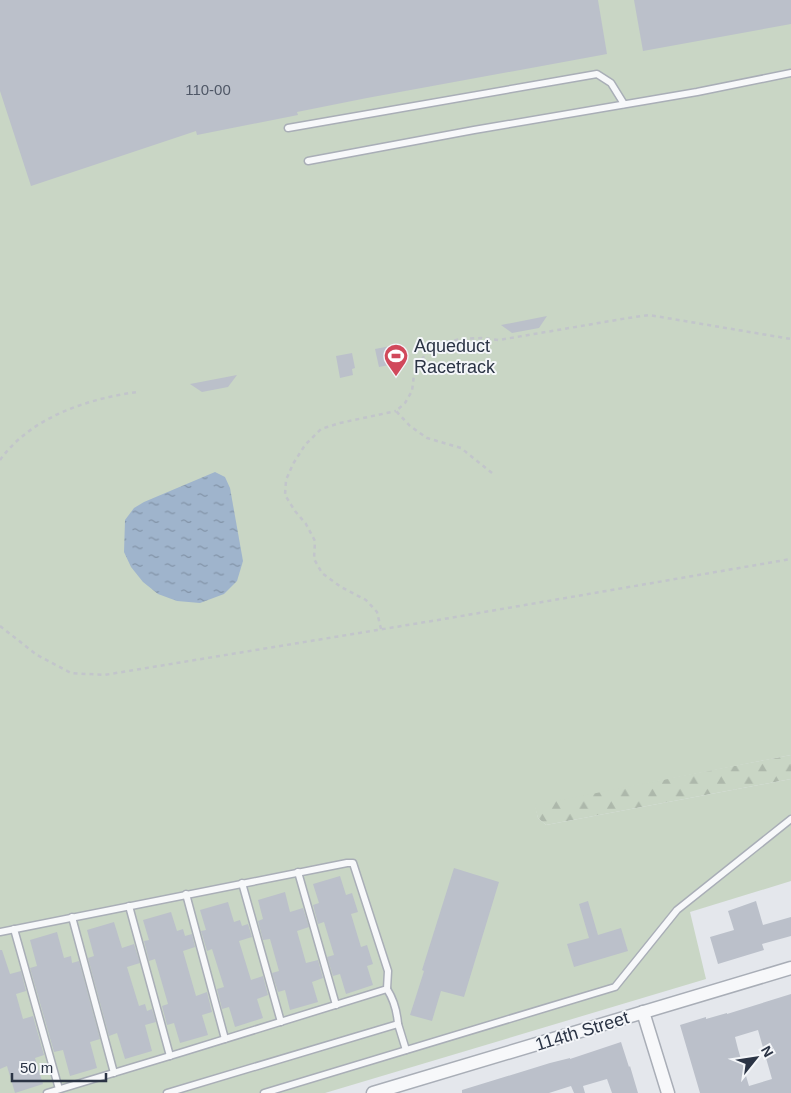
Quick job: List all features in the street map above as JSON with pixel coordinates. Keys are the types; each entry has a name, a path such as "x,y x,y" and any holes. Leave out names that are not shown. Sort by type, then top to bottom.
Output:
{"street":[{"name":"114th Street","path":"373,1093 791,968"},
{"path":"643,1012 668,1093"}],"lane":[{"path":"308,161 474,130 697,92 791,73"},
{"path":"288,128 597,74 611,83 624,104"},
{"path":"264,1093 615,987 677,910 791,819"},
{"path":"0,932 298,872 347,863 353,864 388,971 387,989 397,1012 398,1024 406,1050"},
{"path":"298,872 336,1005"},
{"path":"242,883 281,1022"},
{"path":"186,894 225,1039"},
{"path":"129,906 170,1056"},
{"path":"72,917 114,1073"},
{"path":"14,929 59,1089"},
{"path":"47,1093 387,989"},
{"path":"167,1093 398,1024"}],"path":[{"path":"382,629 376,612 366,600 322,573 314,559 315,541 286,495 286,480 305,445 321,429 396,410 405,403 412,391 414,375 422,359 432,346 460,339 481,338 499,340 650,315 791,339"},
{"path":"0,460 25,433 56,415 82,404 137,392"},
{"path":"396,410 410,426 426,438 461,448 492,473"},
{"path":"0,626 37,655 71,673 104,675 791,559"}],"green space":[{"name":"Aqueduct Racetrack","path":"0,0 791,0 791,755 535,805 538,818 546,825 791,779 791,881 690,912 706,979 325,1093 0,1093"},
{"path":"791,755 791,779 546,825 538,818 534,804"}],"water":[{"path":"215,472 225,477 230,488 243,561 237,581 224,594 200,603 177,601 158,594 143,582 131,567 124,552 125,520 134,508 144,502"}],"building":[{"path":"0,0 598,0 607,54 367,98 297,112 298,115 197,135 196,131 31,186 0,91"},
{"path":"634,0 791,0 791,24 643,51"},
{"path":"547,316 539,328 512,333 501,325"},
{"path":"401,344 404,362 379,367 375,349"},
{"path":"352,353 355,368 352,369 353,375 340,378 336,356"},
{"path":"237,375 228,387 202,392 190,384"},
{"path":"454,868 499,882 464,997 441,991 432,1021 410,1015"},
{"path":"340,876 346,895 352,893 358,912 351,914 361,947 367,945 373,964 367,966 373,985 346,994 340,974 333,976 327,957 334,955 324,922 318,924 313,905 319,903 313,884"},
{"path":"285,892 290,912 303,908 309,927 297,931 306,963 318,960 323,978 312,982 318,1002 290,1010 285,990 278,992 272,973 279,971 270,939 263,940 258,921 263,919 258,900"},
{"path":"588,901 598,935 621,928 628,951 574,967 567,944 589,938 579,904"},
{"path":"756,901 763,925 791,917 791,936 762,944 764,950 718,964 710,937 734,930 728,911"},
{"path":"228,902 234,922 240,920 242,926 248,924 252,937 239,941 251,980 263,976 268,995 257,999 263,1018 235,1027 229,1007 222,1009 217,989 224,987 212,949 207,951 201,931 206,930 200,910"},
{"path":"171,912 177,931 183,929 185,936 192,934 195,947 183,951 196,996 207,992 212,1012 202,1015 208,1035 180,1043 174,1023 167,1025 162,1006 168,1004 155,959 149,961 144,941 149,940 143,920"},
{"path":"114,922 122,948 134,944 140,963 127,967 139,1006 145,1004 147,1011 152,1009 156,1022 145,1025 152,1051 125,1059 117,1033 109,1036 88,958 94,956 87,930"},
{"path":"57,932 64,958 71,956 72,963 79,961 100,1039 90,1042 97,1068 70,1076 63,1050 54,1052 30,968 37,966 30,940"},
{"path":"0,950 2,950 10,974 21,971 26,991 16,994 23,1019 33,1016 44,1055 35,1058 43,1084 15,1093 7,1066 0,1069"},
{"path":"791,994 791,1093 700,1093 680,1025 706,1017 706,1019","holes":["758,1030 772,1079 749,1086 735,1037"]},
{"path":"621,1042 638,1093 612,1093 607,1079 583,1086 585,1093 574,1093 571,1086 549,1093 462,1093 462,1090 550,1063 570,1059"}],"place":[{"name":"Aqueduct Racetrack","path":"396,377"}]}
